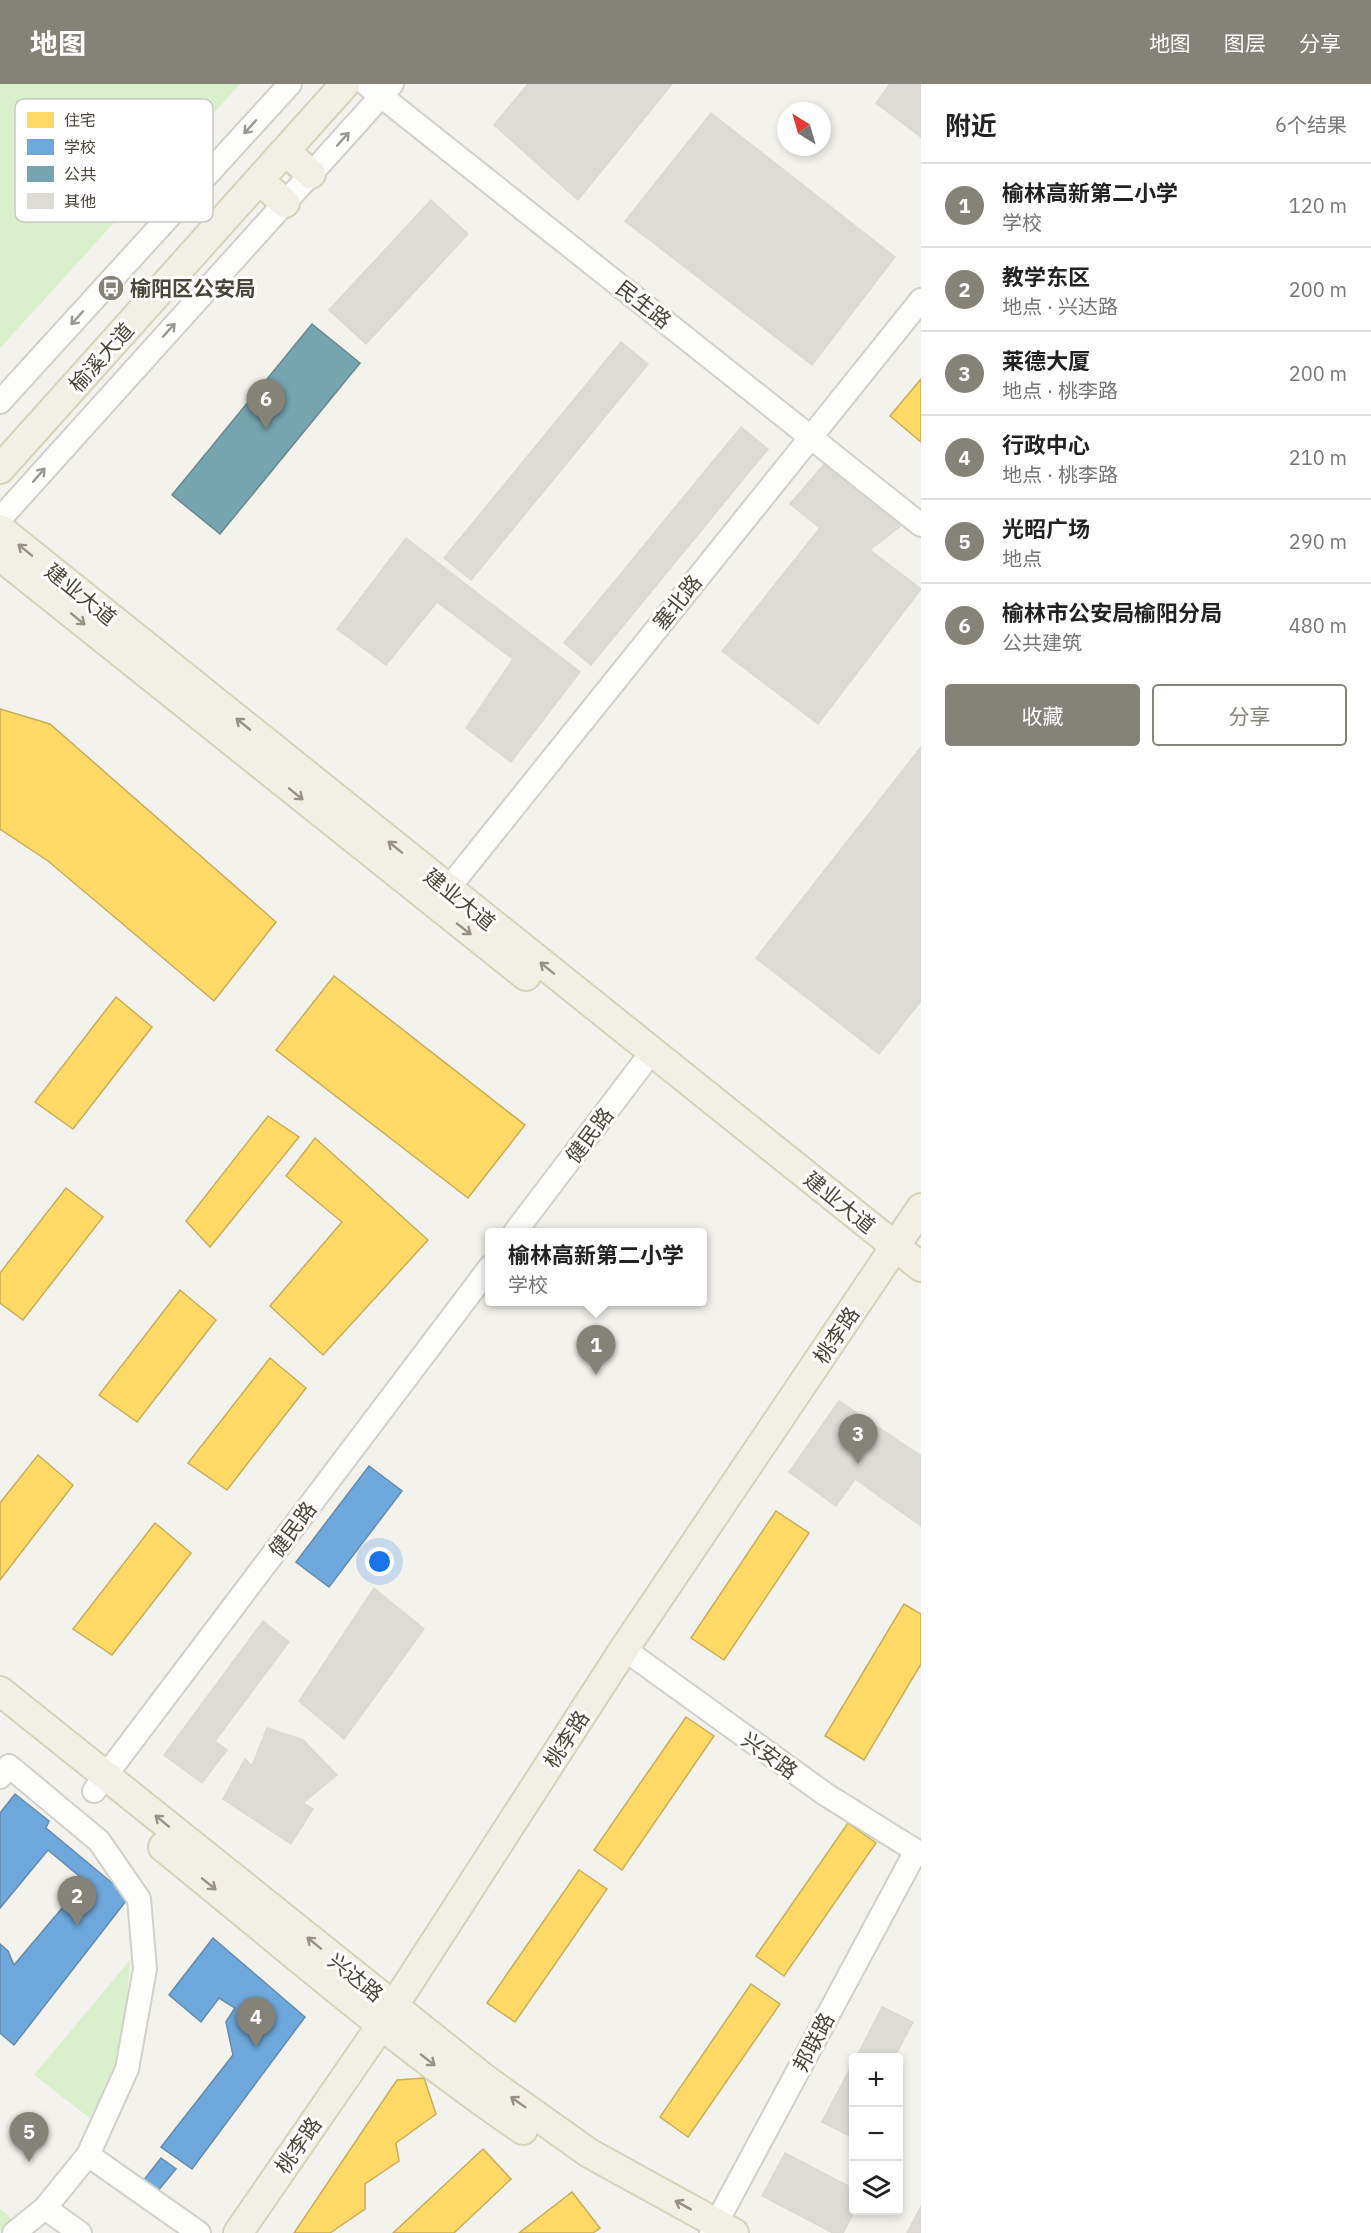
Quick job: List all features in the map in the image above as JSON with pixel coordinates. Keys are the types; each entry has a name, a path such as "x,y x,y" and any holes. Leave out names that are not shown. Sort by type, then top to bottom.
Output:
{"main road":[{"name":"榆溪大道","path":"213,206 324,84"},
{"name":"榆溪大道","path":"0,469 345,84"},
{"path":"285,151 311,174"},
{"path":"259,180 285,203"},
{"name":"榆溪大道","path":"0,439 198,222"},
{"name":"建业大道","path":"0,529 641,1066 891,1254 921,1267"},
{"name":"建业大道","path":"0,556 441,897 891,1254 921,1290"},
{"name":"桃李路","path":"238,2233 387,2015 624,1650 921,1208"},
{"name":"兴达路","path":"0,1691 100,1783 387,2015 476,2098 579,2167 714,2230"},
{"name":"兴达路","path":"0,1715 100,1783"}],"street":[{"path":"213,168 290,84"},
{"path":"0,519 311,174 380,88"},
{"name":"民生路","path":"380,88 921,525"},
{"path":"0,402 164,222"},
{"name":"塞北路","path":"441,897 921,300"},
{"name":"健民路","path":"519,1228 641,1066"},
{"name":"健民路","path":"100,1783 485,1272"},
{"name":"兴安路","path":"624,1650 825,1794 918,1852"},
{"path":"5,1772 99,1841 139,1899 145,1970 127,2069 88,2155 45,2208 14,2233"},
{"name":"邦联路","path":"714,2230 918,1852"},
{"path":"88,2155 199,2233"},
{"path":"45,2208 80,2233"}],"green space":[{"path":"0,84 240,84 213,114 213,99 15,99 15,222 115,222 0,348"},
{"path":"130,1960 126,2016 114,2067 90,2118 34,2075"},
{"path":"0,2209 13,2220 0,2231"}],"building: 住宅":[{"path":"921,379 921,442 890,416"},
{"path":"0,709 50,724 276,922 214,1001 48,861 0,829"},
{"path":"334,976 525,1125 468,1198 276,1050"},
{"path":"116,997 152,1027 73,1129 35,1102"},
{"path":"268,1116 299,1137 210,1247 186,1221"},
{"path":"315,1138 428,1240 323,1355 270,1306 342,1222 286,1176"},
{"path":"66,1188 103,1217 23,1320 0,1303 0,1273"},
{"path":"180,1290 216,1320 137,1422 99,1395"},
{"path":"270,1358 306,1388 227,1490 188,1463"},
{"path":"38,1455 73,1485 0,1580 0,1503"},
{"path":"776,1511 809,1533 724,1660 691,1638"},
{"path":"155,1523 191,1553 112,1655 73,1629"},
{"path":"904,1604 921,1614 921,1664 864,1760 825,1736"},
{"path":"686,1717 714,1736 622,1870 594,1850"},
{"path":"848,1823 876,1843 784,1976 756,1956"},
{"path":"579,1870 607,1889 515,2022 487,2003"},
{"path":"751,1984 780,2004 688,2137 660,2117"},
{"path":"424,2078 436,2114 396,2143 399,2161 365,2184 365,2209 330,2233 294,2233 397,2080"},
{"path":"483,2149 511,2179 454,2233 393,2233"},
{"path":"572,2192 600,2228 593,2233 519,2233"}],"building: 学校":[{"path":"369,1466 402,1491 329,1587 296,1562"},
{"path":"15,1794 49,1821 46,1828 129,1897 14,2045 0,2033 0,1944 8,1951 14,1965 85,1881 48,1850 0,1908 0,1813"},
{"path":"213,1938 305,2017 192,2169 161,2147 233,2055 226,2022 235,2008 219,1998 201,2022 169,1995"},
{"path":"161,2158 176,2169 157,2192 143,2181"}],"building: 公共":[{"path":"312,324 360,363 220,534 172,495"}],"building: 其他":[{"path":"528,84 672,84 578,200 494,125"},
{"path":"890,84 921,84 921,137 876,103"},
{"path":"711,113 895,257 812,365 625,221"},
{"path":"431,200 468,234 366,344 329,310"},
{"path":"621,342 648,364 471,580 444,558"},
{"path":"741,427 768,449 591,665 564,643"},
{"path":"826,462 903,524 870,550 921,589 818,724 722,651 820,528 790,504"},
{"path":"406,538 580,672 511,762 466,728 513,659 437,602 386,665 337,629"},
{"path":"921,747 921,1001 879,1054 756,958"},
{"path":"839,1401 921,1456 921,1526 855,1479 836,1506 789,1472"},
{"path":"374,1588 424,1629 344,1739 299,1701"},
{"path":"263,1621 289,1642 215,1741 227,1750 202,1783 164,1755"},
{"path":"267,1728 303,1740 337,1775 303,1803 313,1809 291,1844 223,1799 245,1759 252,1766"},
{"path":"882,2007 913,2022 897,2053 859,2053"},
{"path":"849,2071 849,2136 822,2122"},
{"path":"785,2153 849,2186 849,2215 852,2215 843,2233 833,2233 762,2196"},
{"path":"921,2206 921,2233 907,2233"}],"place":[{"name":"榆阳区公安局","path":"111,288"},
{"name":"榆林市公安局榆阳分局","path":"266,429"},
{"name":"榆林高新第二小学","path":"596,1375"},
{"name":"莱德大厦","path":"858,1464"},
{"name":"教学东区","path":"77,1926"},
{"name":"行政中心","path":"256,2047"},
{"name":"光昭广场","path":"29,2162"}]}
